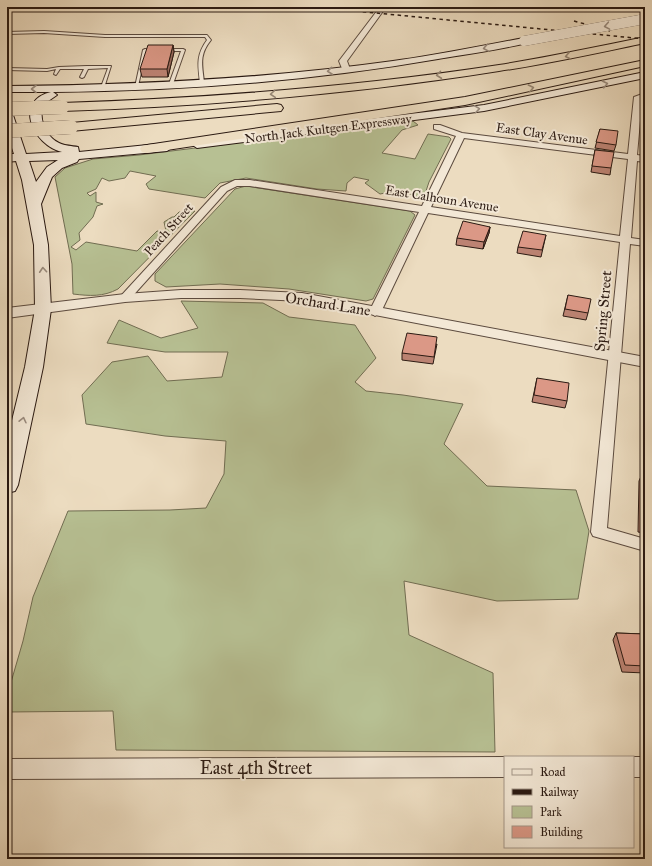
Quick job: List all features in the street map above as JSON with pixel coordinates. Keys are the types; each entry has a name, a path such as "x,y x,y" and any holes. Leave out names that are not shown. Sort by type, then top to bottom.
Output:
{"highway":[{"path":"7,109 62,104 176,102 312,91 468,72 539,61 645,40"},
{"path":"501,81 645,54"},
{"path":"147,149 387,115 465,101 645,63"},
{"path":"7,100 62,104"},
{"path":"7,131 69,124 288,106"},
{"path":"7,122 69,124"}],"main road":[{"path":"7,89 81,83 103,87 170,84 346,69 432,58 645,19"},
{"name":"North Jack Kultgen Expressway","path":"14,158 88,155 295,133 484,108 645,76"},
{"path":"81,83 50,95 38,104 36,117 42,134 51,144 62,149 101,152 127,151"},
{"path":"7,115 14,158 29,180 41,246 43,278 43,309 32,374 7,486"},
{"path":"34,204 42,181 48,172 67,161 88,155"}],"street":[{"path":"346,69 343,61 383,7"},
{"name":"Spring Street","path":"644,96 638,97 634,158 599,532 645,545"},
{"name":"East Clay Avenue","path":"437,127 461,135 645,160"},
{"path":"375,312 461,135"},
{"name":"East Calhoun Avenue","path":"235,183 250,183 645,243"},
{"name":"Peach Street","path":"125,298 224,189 235,183"},
{"name":"Orchard Lane","path":"7,313 125,298 181,294 240,294 302,297 645,362"},
{"name":"East 4th Street","path":"7,769 504,767"},
{"path":"634,767 645,767"}],"lane":[{"path":"7,33 44,32 105,36 206,36 209,40 202,49 199,59 202,82"},
{"path":"136,86 145,50 182,50 170,84"},
{"path":"81,83 87,67"},
{"path":"7,70 110,67 103,87"},
{"path":"56,74 59,68"}],"green space":[{"path":"413,121 418,125 402,130 382,153 415,159 428,134 449,137 451,139 429,182 423,200 401,190 380,194 365,183 369,180 354,177 347,183 346,191 317,189 246,178 220,183 205,198 149,189 146,184 156,176 130,171 125,178 109,181 102,178 96,189 87,193 90,196 96,192 96,202 103,204 97,206 93,217 79,233 80,240 71,247 76,250 86,242 137,251 157,231 166,231 164,222 174,217 179,212 195,211 118,289 112,292 96,295 73,294 72,264 55,177 65,168 93,159 139,155"},
{"path":"246,186 410,211 415,215 373,299 366,301 289,289 220,284 166,287 155,281 155,274 235,189"},
{"path":"181,301 263,303 289,317 355,325 376,358 355,382 366,391 463,404 444,444 487,486 576,490 589,531 578,599 497,601 404,581 409,635 493,673 495,752 116,750 113,711 7,712 7,696 23,641 33,597 68,511 170,510 206,508 224,474 226,441 165,436 86,424 82,395 112,362 148,356 167,381 222,377 228,352 165,352 107,343 119,320 161,338 198,328"}],"building":[{"path":"148,45 173,45 167,69 140,69"},
{"path":"600,129 618,131 616,145 596,142"},
{"path":"595,150 614,152 611,168 592,166"},
{"path":"463,221 490,227 484,242 457,238"},
{"path":"523,231 546,235 542,250 518,247"},
{"path":"568,295 591,299 588,313 565,309"},
{"path":"407,333 437,337 434,357 402,353"},
{"path":"537,378 569,383 567,401 534,395"},
{"path":"642,474 645,474 645,525 641,524"},
{"path":"616,633 645,634 645,666 625,665"}],"railway":[{"path":"314,7 645,39"},
{"path":"574,21 610,31"}]}
